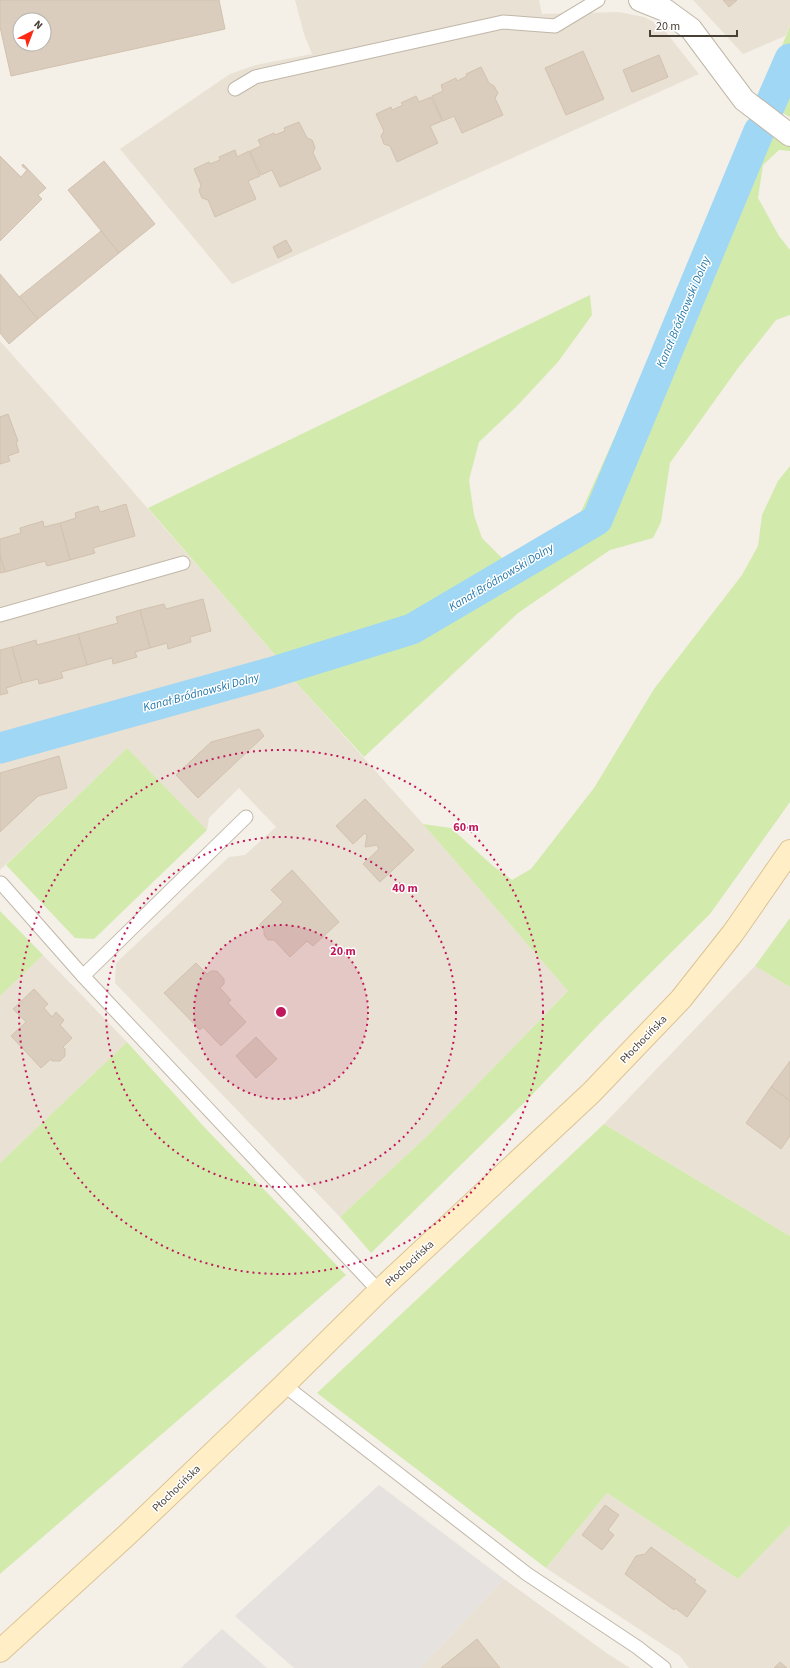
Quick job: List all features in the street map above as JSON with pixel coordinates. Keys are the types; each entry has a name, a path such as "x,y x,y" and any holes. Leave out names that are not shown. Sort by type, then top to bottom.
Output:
{"main road":[{"name":"Płochocińska","path":"0,1651 128,1534 284,1385 379,1291 591,1093 681,999 733,933 790,851"}],"street":[{"path":"640,0 665,10 691,29 744,100 790,135"}],"lane":[{"path":"235,89 255,77 503,22 555,26 598,0"},
{"path":"0,615 183,563"},
{"path":"83,976 246,817"},
{"path":"1,883 83,976 379,1291"},
{"path":"284,1385 527,1574 637,1647 664,1668"}],"shaded area":[{"path":"295,0 539,0 542,14 619,12 644,17 661,26 699,74 232,284 120,149 230,74 256,65 312,54 304,34"},
{"path":"693,0 790,0 790,26 785,36 743,54"},
{"path":"0,341 103,457 282,663 0,740"},
{"path":"290,676 423,824 568,991 426,1137 340,1217 115,983 116,963 229,857 245,855 276,827 239,788 209,818 207,830 127,748 0,870 0,756"},
{"path":"43,955 127,1042 0,1163 0,996"},
{"path":"755,966 790,987 790,1236 604,1124"},
{"path":"379,1485 504,1579 420,1668 294,1668 235,1616"},
{"path":"607,1493 738,1579 790,1525 790,1668 689,1668 680,1656 546,1568"},
{"path":"504,1579 608,1654 630,1668 420,1668"},
{"path":"222,1629 267,1668 181,1668"}],"green space":[{"path":"790,26 790,117 779,111 762,95"},
{"path":"755,126 767,131 790,147 790,151 779,150 763,165 758,198 779,236 790,250 790,315 776,320 738,368 670,463 661,522 653,538 610,550 518,613 364,757 290,676 0,756 0,740 282,663 148,508 590,295 592,315 558,362 517,406 479,442 469,480 474,515 482,538 506,562 580,514"},
{"path":"790,466 790,802 710,914 599,1024 528,1099 371,1253 340,1217 426,1137 568,991 423,824 451,828 493,866 512,880 531,869 594,788 654,689 742,575 758,546 762,515 778,481"},
{"path":"127,748 207,830 94,939 75,938 6,865"},
{"path":"0,911 43,955 0,996"},
{"path":"790,918 790,987 755,966"},
{"path":"127,1042 207,1130 346,1275 0,1574 0,1163"},
{"path":"604,1124 790,1236 790,1525 738,1579 607,1493 546,1568 317,1393"}],"building":[{"path":"0,0 219,0 225,29 11,76 0,27"},
{"path":"723,0 737,0 729,7"},
{"path":"583,51 604,99 566,115 545,68"},
{"path":"659,55 668,77 632,92 623,70"},
{"path":"481,67 489,83 494,86 498,93 495,98 503,115 462,133 454,116 443,121 432,96 443,91 441,85 456,78 457,81 467,76 466,74"},
{"path":"416,96 419,102 431,97 442,121 430,126 438,143 397,162 390,146 384,144 381,136 384,131 376,114 391,107 392,110 403,105 401,103"},
{"path":"299,122 307,138 312,140 315,147 313,153 321,169 280,187 272,170 261,175 250,151 261,146 258,140 274,133 275,135 285,131 284,128"},
{"path":"235,150 237,157 249,151 260,176 248,181 256,199 215,217 208,200 202,198 199,191 201,185 194,169 209,162 210,164 220,160 219,157"},
{"path":"0,156 21,177 27,170 22,166 23,164 46,188 38,195 42,199 0,241"},
{"path":"104,161 155,224 119,253 68,190"},
{"path":"101,231 119,253 38,319 19,297"},
{"path":"286,240 292,251 278,258 273,247"},
{"path":"0,274 38,319 9,344 0,333"},
{"path":"8,414 18,441 16,442 19,452 8,456 10,461 0,464 0,417"},
{"path":"126,504 135,536 93,548 95,553 70,560 60,523 76,518 75,513 98,506 100,512"},
{"path":"43,521 44,527 60,523 70,560 47,566 45,561 5,572 0,555 0,539 21,533 20,528"},
{"path":"0,555 5,572 0,573"},
{"path":"203,599 211,631 190,637 191,642 168,649 167,643 150,648 140,610 164,604 166,609"},
{"path":"140,610 150,648 135,652 137,657 113,664 112,658 87,665 78,634 118,623 116,617"},
{"path":"78,634 87,665 61,672 63,678 39,684 38,679 22,683 12,647 36,640 37,645"},
{"path":"12,647 22,683 6,688 8,693 0,695 0,650"},
{"path":"259,729 264,736 198,798 176,775 211,742"},
{"path":"59,756 67,788 38,796 0,832 0,773"},
{"path":"365,799 414,850 380,882 363,864 379,849 377,845 365,847 367,836 365,833 353,844 336,826"},
{"path":"292,870 339,922 313,946 307,941 290,957 274,940 268,940 264,935 264,930 259,925 283,902 271,890"},
{"path":"196,963 207,974 211,971 217,971 224,979 224,984 220,988 231,1000 228,1003 246,1022 221,1046 203,1027 200,1030 164,993"},
{"path":"34,989 48,1004 44,1008 52,1017 56,1012 64,1020 60,1025 72,1038 63,1047 65,1049 65,1056 60,1061 52,1061 51,1059 41,1068 11,1036 26,1022 13,1009"},
{"path":"256,1037 277,1059 256,1078 236,1056"},
{"path":"790,1061 790,1101 771,1087"},
{"path":"771,1087 790,1101 790,1136 781,1149 746,1123"},
{"path":"605,1505 619,1515 608,1530 614,1535 602,1550 582,1535"},
{"path":"651,1547 696,1580 694,1582 706,1591 687,1617 675,1608 674,1610 625,1574 636,1556 645,1554"},
{"path":"477,1639 500,1668 441,1668"},
{"path":"780,1662 787,1668 774,1668"}],"waterway":[{"name":"Kanał Bródnowski Dolny","path":"769,107 790,59"},
{"name":"Kanał Bródnowski Dolny","path":"0,748 270,673 412,629 597,520 759,131"}]}
